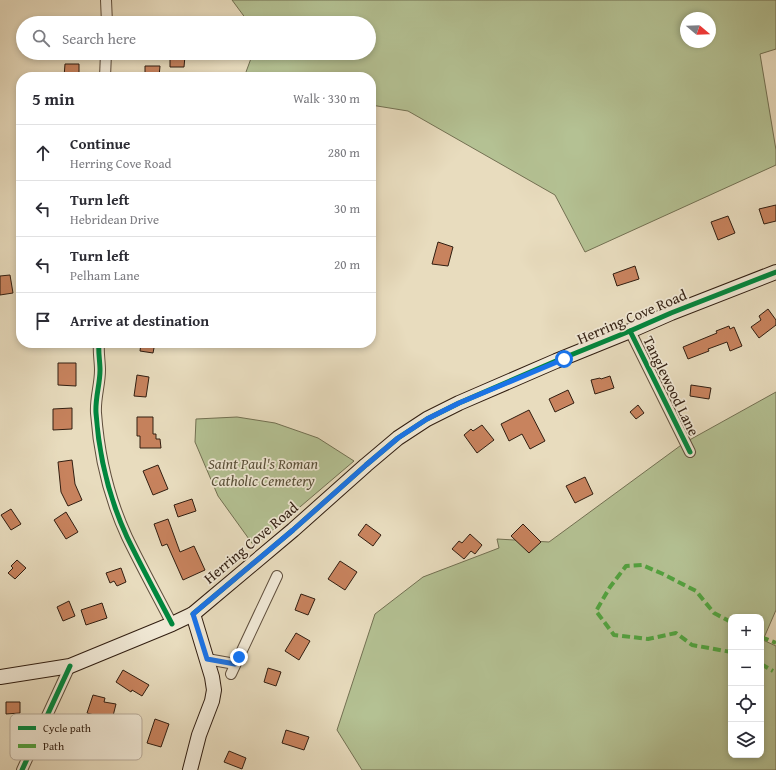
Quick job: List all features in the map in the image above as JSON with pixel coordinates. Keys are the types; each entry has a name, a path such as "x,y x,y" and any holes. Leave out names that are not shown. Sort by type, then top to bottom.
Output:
{"main road":[{"name":"Herring Cove Road","path":"0,677 70,666 193,614 293,530 398,438 427,419 459,403 556,361 671,313 776,272"},
{"path":"190,770 199,735 212,701 214,690 212,677 193,614"}],"street":[{"path":"106,0 107,16"},
{"path":"105,72 106,60"},
{"name":"Tanglewood Lane","path":"630,331 690,452"},
{"path":"99,348 100,371 96,413 106,476 115,507 127,537 172,624"},
{"path":"231,674 277,576"},
{"path":"207,659 235,664"},
{"path":"48,714 70,666"},
{"path":"22,770 27,760"}],"green space":[{"path":"232,0 776,0 776,49 760,54 776,150 776,165 585,252 555,195 408,111 376,106 376,72 246,72 250,60 376,60 376,16 244,16"},
{"path":"776,392 776,610 764,638 764,614 728,614 728,758 764,758 764,640 776,646 776,770 362,770 337,730 375,614 423,577 499,548 497,539 549,542 684,443"},
{"name":"Saint Paul's Roman Catholic Cemetery","path":"237,417 275,423 318,438 354,461 254,546 218,496 195,442 196,419"}],"building":[{"path":"170,60 185,60 184,67 170,67"},
{"path":"65,64 79,64 79,72 64,72"},
{"path":"145,66 160,66 159,72 145,72"},
{"path":"776,205 776,221 764,224 759,209"},
{"path":"728,216 735,233 718,240 711,222"},
{"path":"438,242 453,247 448,266 432,264"},
{"path":"635,266 639,279 617,286 613,274"},
{"path":"10,275 13,293 0,295 0,276"},
{"path":"768,309 776,320 776,325 759,338 751,327 761,320 759,316"},
{"path":"729,326 730,329 734,327 742,346 730,351 727,342 688,359 683,347 717,333 716,331"},
{"path":"140,348 154,348 153,353 140,351"},
{"path":"58,363 76,363 76,386 58,385"},
{"path":"137,375 149,377 146,397 134,396"},
{"path":"610,376 614,388 595,394 591,380"},
{"path":"691,385 711,388 709,399 690,396"},
{"path":"568,390 574,403 555,412 549,399"},
{"path":"638,405 644,413 636,419 630,412"},
{"path":"72,408 72,429 53,430 53,409"},
{"path":"529,410 545,441 530,449 522,434 509,441 501,424"},
{"path":"137,417 153,417 153,434 156,434 156,439 160,439 161,448 140,448 140,436 137,436"},
{"path":"482,425 494,440 477,453 464,435 471,429 473,431"},
{"path":"72,460 75,484 82,500 68,506 61,492 58,462"},
{"path":"158,465 168,489 153,495 143,471"},
{"path":"585,477 593,494 575,503 566,486"},
{"path":"192,499 196,511 178,517 174,505"},
{"path":"11,509 21,524 11,530 1,515"},
{"path":"66,512 78,532 66,539 54,520"},
{"path":"168,519 180,552 194,546 205,570 183,580 167,544 162,546 154,524"},
{"path":"366,524 381,535 373,546 358,535"},
{"path":"523,524 541,542 529,553 511,536"},
{"path":"470,534 482,545 475,554 471,551 464,559 452,549 459,541 462,543"},
{"path":"17,560 26,568 15,579 8,573 13,568 11,566"},
{"path":"340,561 357,572 345,590 328,579"},
{"path":"121,568 126,582 117,586 114,581 110,583 106,573"},
{"path":"301,594 315,599 308,615 295,610"},
{"path":"69,601 75,616 63,621 57,607"},
{"path":"102,603 107,618 86,625 81,610"},
{"path":"296,633 310,641 299,660 285,651"},
{"path":"268,668 281,672 276,686 264,682"},
{"path":"123,670 149,685 142,696 132,690 131,692 116,682"},
{"path":"93,695 105,698 104,702 116,704 114,714 87,713"},
{"path":"6,702 20,702 20,713 6,714"},
{"path":"155,719 169,724 161,747 147,743"},
{"path":"286,730 309,737 304,750 282,743"},
{"path":"229,751 246,758 242,769 224,762"}],"marked path":[{"path":"728,620 714,613 696,591 642,565 626,566 610,587 596,611 614,635 648,639 676,633 692,645 728,651"},
{"path":"764,638 776,643"},
{"path":"764,666 773,671"}],"cycle path":[{"path":"193,614 293,530 398,438 427,419 459,403 556,361 671,313 776,272"},
{"path":"630,331 690,452"},
{"path":"99,348 100,376 96,402 97,429 102,460 110,492 127,537 172,624"},
{"path":"48,714 70,666"},
{"path":"22,770 27,760"}],"route":[{"path":"239,657 235,664 207,659 193,614 293,530 398,438 427,419 459,403 556,361 564,359"}]}
